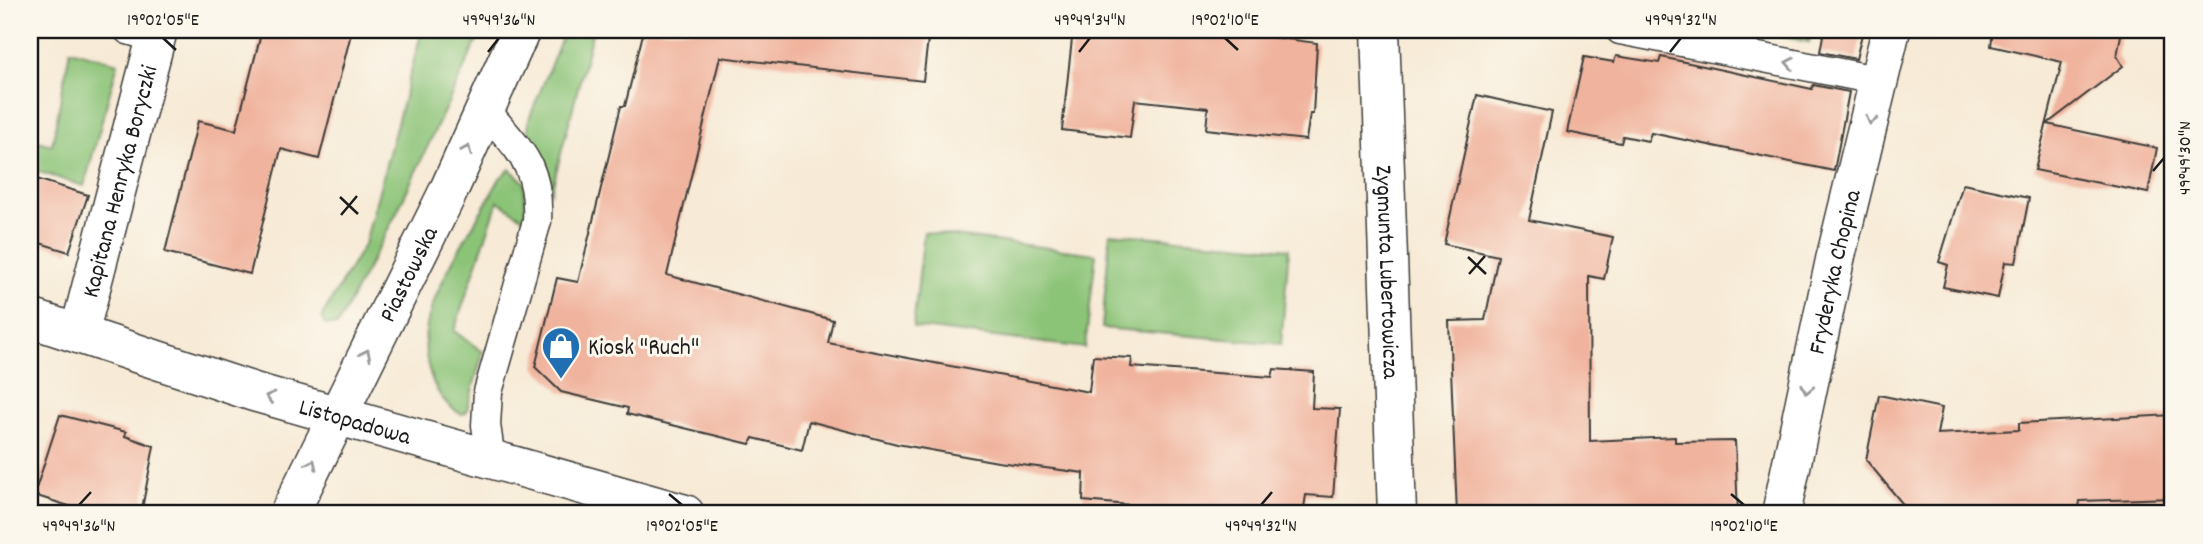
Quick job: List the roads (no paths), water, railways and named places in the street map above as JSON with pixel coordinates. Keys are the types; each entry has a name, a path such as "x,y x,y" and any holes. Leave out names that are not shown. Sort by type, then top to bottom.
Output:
{"street":[{"name":"Piastowska","path":"289,514 335,415 448,192 521,30"},
{"name":"Zygmunta Lubertowicza","path":"1380,30 1397,514"},
{"name":"Fryderyka Chopina","path":"1781,514 1835,260 1881,81 1891,30"},
{"name":"Kapitana Henryka Boryczki","path":"79,334 147,32"},
{"name":"Listopadowa","path":"30,318 254,392 685,514"}],"lane":[{"path":"1620,30 1881,81"},
{"path":"485,109 532,170 538,192 537,221 488,393 486,425 491,460"}],"place":[{"name":"Kiosk \"Ruch\"","path":"561,380"}]}
